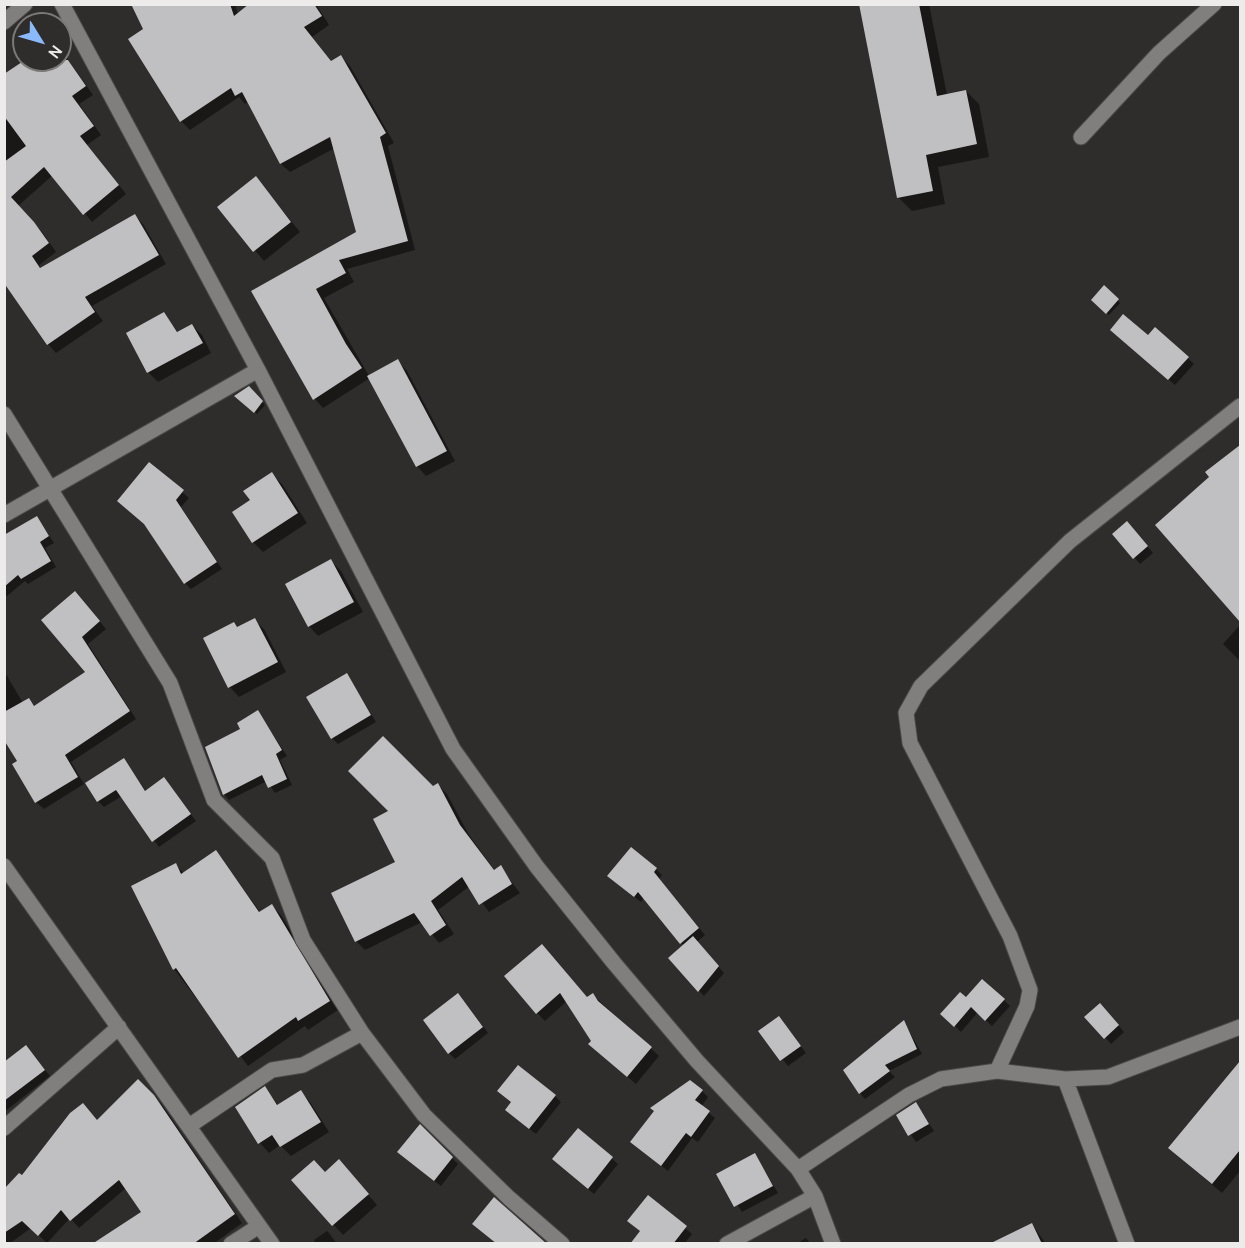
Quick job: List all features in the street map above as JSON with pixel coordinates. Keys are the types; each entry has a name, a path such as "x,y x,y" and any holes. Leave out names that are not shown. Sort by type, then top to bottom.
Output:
{"street":[{"path":"4,22 25,4"},
{"path":"62,4 258,370 453,749 537,867 614,963 697,1061 798,1169 816,1196 834,1244"},
{"path":"1081,137 1159,52 1214,4"},
{"path":"4,515 258,370"},
{"path":"997,1071 1027,1006 1030,990 1010,936 910,743 906,713 921,686 1070,541 1240,406"},
{"path":"4,414 52,488 170,682 213,800 272,858 303,940 362,1033 424,1115 508,1198 562,1244"},
{"path":"4,866 272,1244"},
{"path":"4,1128 119,1027"},
{"path":"798,1169 909,1095 941,1079 997,1071 1065,1079 1108,1077 1240,1028"},
{"path":"189,1126 272,1070 303,1065 362,1033"},
{"path":"1065,1079 1127,1244"},
{"path":"727,1244 816,1196"},
{"path":"231,1244 259,1226"}],"building":[{"path":"131,4 230,4 234,16 249,4 314,4 322,16 304,27 331,61 341,55 386,133 380,137 408,241 339,260 346,273 316,289 362,368 313,400 251,291 356,232 330,137 280,164 242,92 235,96 231,88 180,122 128,39 143,29"},
{"path":"859,4 919,4 937,96 966,90 977,144 926,155 933,191 897,198"},
{"path":"72,66 86,86 72,96 94,126 80,136 119,185 83,215 44,167 11,197 34,222 49,243 32,256 40,268 135,214 159,255 85,297 95,312 47,345 4,283 4,162 26,146 4,116 4,74 12,69 12,72 72,72"},
{"path":"256,176 291,222 253,252 217,207"},
{"path":"1104,285 1119,299 1106,314 1091,300"},
{"path":"164,312 177,332 192,324 203,343 147,373 126,333"},
{"path":"1123,314 1148,335 1155,327 1189,357 1168,380 1110,330"},
{"path":"398,359 447,451 416,467 367,376"},
{"path":"249,386 263,401 254,413 234,396"},
{"path":"1240,445 1240,622 1155,525 1209,477 1205,472"},
{"path":"149,462 184,490 176,500 217,562 184,584 144,524 117,501"},
{"path":"272,472 298,513 252,543 232,512 250,500 243,491"},
{"path":"37,516 49,536 40,542 51,561 21,579 18,575 4,587 4,535"},
{"path":"1127,521 1148,546 1133,559 1112,534"},
{"path":"331,559 354,602 308,627 285,584"},
{"path":"75,591 100,621 82,637 130,711 65,755 78,777 35,803 12,764 17,761 4,740 4,712 29,698 34,706 85,672 41,620"},
{"path":"255,618 278,662 228,688 203,638 234,622 237,627"},
{"path":"347,673 371,715 331,739 306,697"},
{"path":"258,710 282,750 276,754 287,779 268,788 262,775 223,795 205,747 240,729 237,723"},
{"path":"383,736 433,786 438,783 460,825 494,870 501,865 512,884 479,905 462,877 431,901 446,925 430,936 414,913 355,942 331,893 395,862 373,819 388,811 348,771"},
{"path":"124,758 145,791 164,777 191,814 152,842 116,790 97,802 85,783"},
{"path":"631,847 657,868 654,872 699,928 680,944 638,892 634,897 607,876"},
{"path":"216,850 259,912 272,904 330,1001 298,1021 296,1017 238,1058 176,968 173,970 131,886 176,863 181,874"},
{"path":"693,936 719,966 698,992 668,958"},
{"path":"542,944 587,997 593,993 598,1001 652,1047 627,1077 588,1044 591,1041 560,993 536,1014 504,976"},
{"path":"982,979 1005,999 985,1021 971,1007 954,1027 940,1014 960,992 966,997"},
{"path":"458,993 483,1027 448,1054 423,1020"},
{"path":"1100,1003 1119,1025 1104,1039 1084,1017"},
{"path":"779,1016 801,1046 780,1061 758,1031"},
{"path":"904,1020 917,1049 885,1065 890,1071 859,1094 843,1070"},
{"path":"26,1045 45,1070 4,1101 4,1062"},
{"path":"1240,1061 1240,1150 1212,1184 1168,1148"},
{"path":"518,1065 556,1095 529,1129 505,1110 511,1102 497,1091"},
{"path":"138,1079 154,1095 235,1214 193,1244 92,1244 141,1212 119,1180 70,1221 61,1210 38,1236 22,1221 4,1233 4,1189 19,1173 22,1175 70,1113 83,1103 97,1120"},
{"path":"690,1080 703,1090 695,1100 710,1111 691,1137 686,1133 661,1166 630,1142 654,1111 650,1108"},
{"path":"265,1086 277,1105 301,1090 321,1122 280,1147 272,1135 258,1144 235,1107"},
{"path":"916,1102 929,1124 908,1136 896,1115"},
{"path":"420,1124 453,1157 434,1181 397,1152"},
{"path":"578,1128 613,1157 588,1189 552,1159"},
{"path":"755,1153 773,1186 734,1207 716,1174"},
{"path":"339,1159 369,1194 332,1226 291,1180 314,1160 325,1172"},
{"path":"648,1195 687,1226 673,1244 630,1244 640,1231 627,1221"},
{"path":"494,1197 547,1244 497,1244 472,1224"},
{"path":"1032,1223 1042,1244 989,1244"}]}
